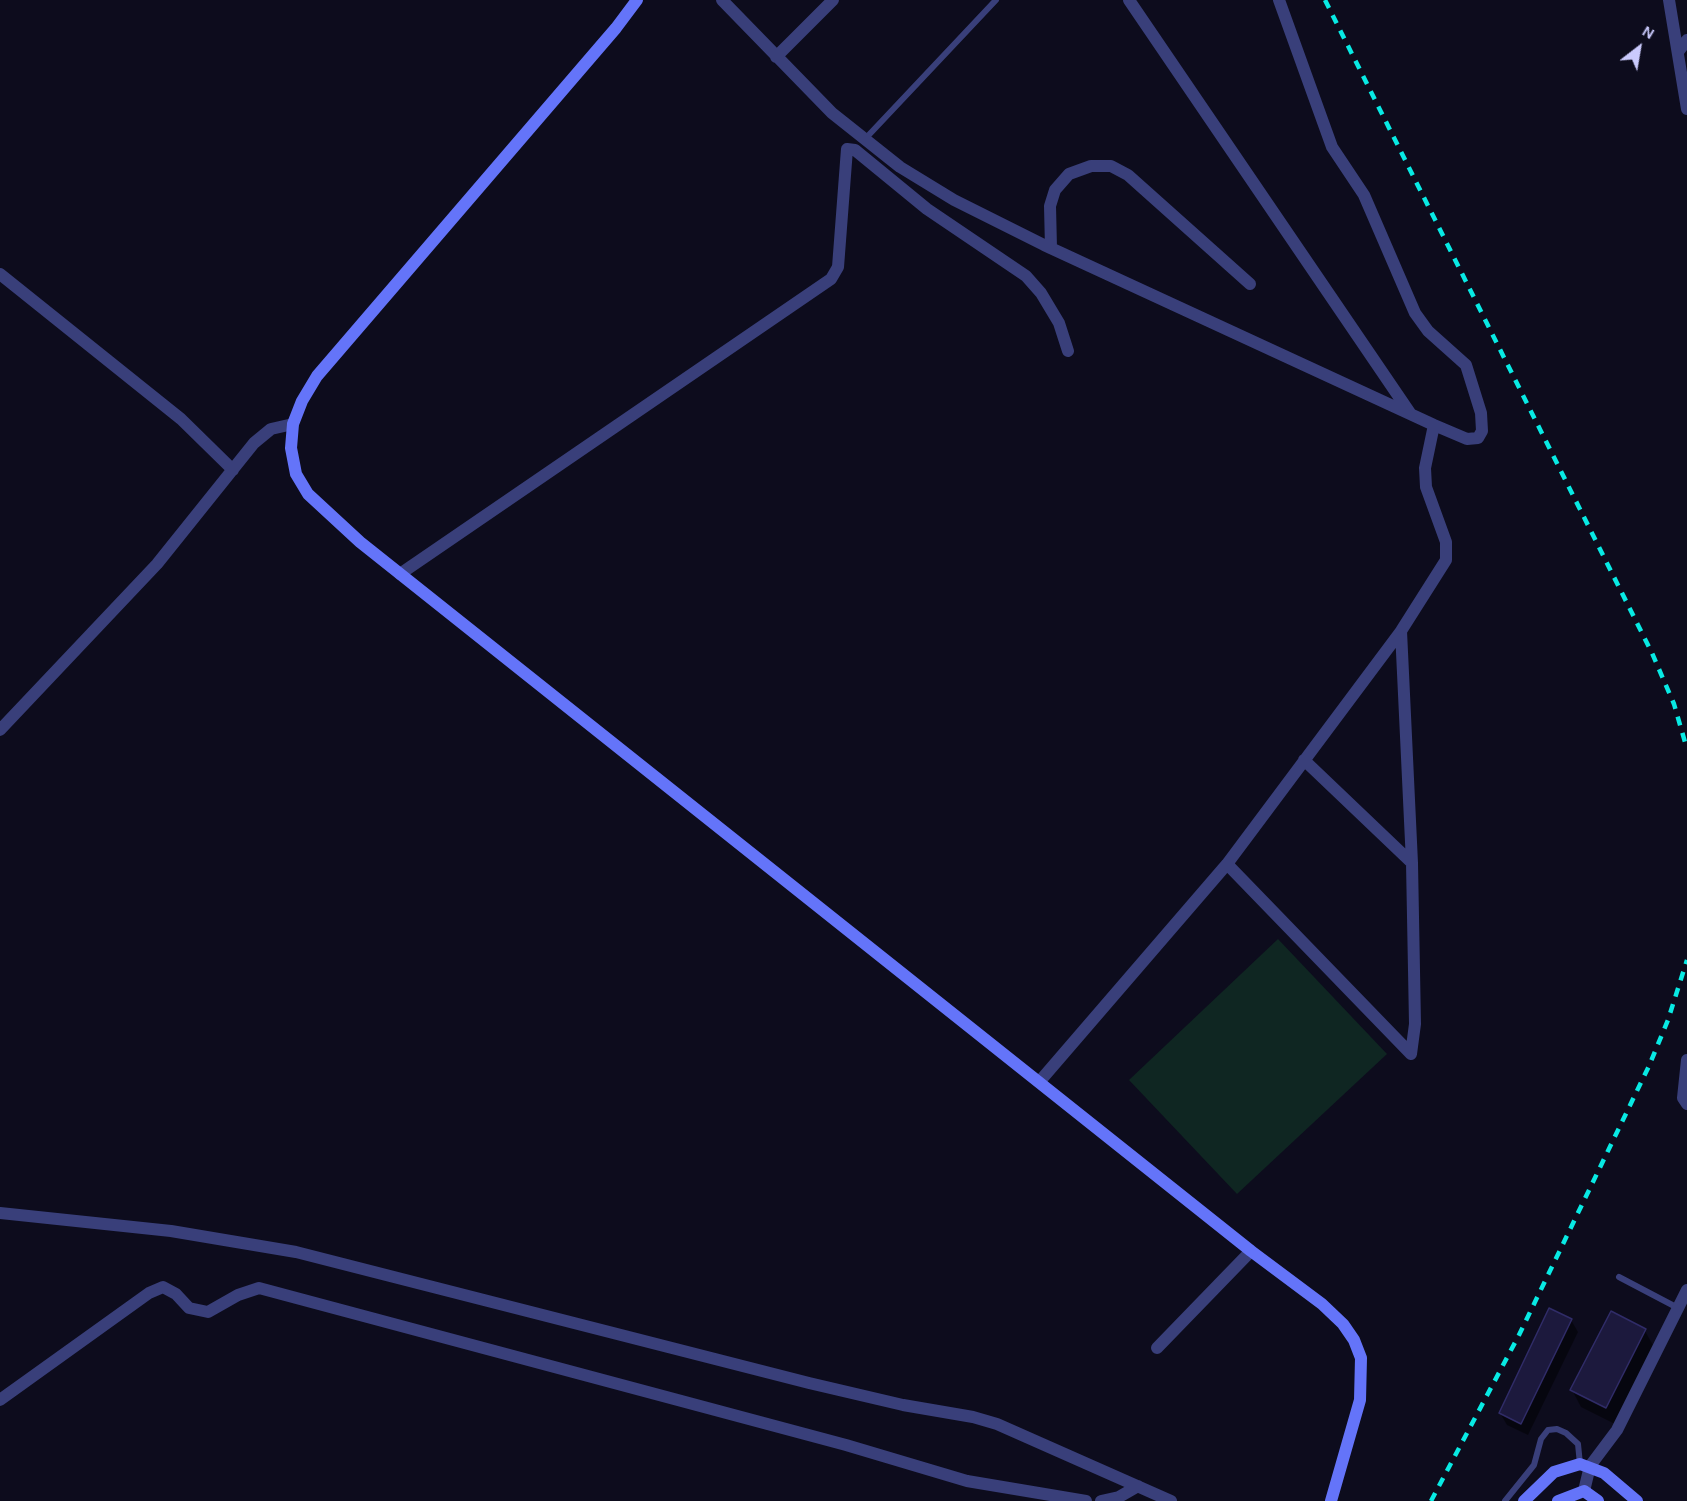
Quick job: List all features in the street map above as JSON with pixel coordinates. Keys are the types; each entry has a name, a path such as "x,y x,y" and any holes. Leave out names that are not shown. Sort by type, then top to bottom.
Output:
{"main road":[{"path":"636,0 616,28 317,376 302,401 293,424 291,448 296,474 308,494 324,511 400,574 1251,1251 1322,1304 1343,1324 1354,1340 1361,1358 1360,1400 1331,1501"},
{"path":"1524,1501 1554,1472 1585,1465 1604,1473 1637,1501"},
{"path":"1558,1501 1584,1491 1598,1501"}],"street":[{"path":"722,0 832,113 900,167 954,200 1051,248 1411,415 1467,439 1478,438 1482,431 1481,413 1466,365 1428,331 1415,314 1364,195 1332,147 1279,0"},
{"path":"776,57 833,0"},
{"path":"1129,0 1411,415"},
{"path":"1669,0 1687,109"},
{"path":"1678,52 1687,40"},
{"path":"400,574 831,279 838,267 847,149 855,150 927,209 1026,276 1041,293 1059,323 1068,351"},
{"path":"1051,248 1050,206 1055,190 1069,174 1091,166 1111,166 1128,175 1250,284"},
{"path":"0,274 181,418 233,470"},
{"path":"0,730 157,564 263,436 272,429 293,424"},
{"path":"1040,1081 1227,864 1401,631 1446,560 1446,542 1426,487 1425,468 1434,425"},
{"path":"1227,864 1412,1054 1415,1024 1412,863 1401,631"},
{"path":"1304,760 1412,863"},
{"path":"1687,1060 1683,1098 1687,1104"},
{"path":"0,1213 171,1231 296,1252 786,1377 997,1424 1171,1501"},
{"path":"1157,1348 1251,1251"},
{"path":"0,1400 149,1293 163,1287 176,1294 189,1308 208,1312 238,1295 259,1288 834,1442 968,1481 1086,1501"},
{"path":"1584,1491 1585,1465 1617,1430 1687,1290"},
{"path":"1101,1501 1119,1497 1138,1486"}],"lane":[{"path":"865,139 996,0"},
{"path":"1619,1277 1678,1308"},
{"path":"1504,1501 1534,1465 1541,1439 1548,1430 1557,1429 1566,1433 1578,1444 1585,1465"}],"green space":[{"path":"1278,939 1387,1054 1237,1194 1129,1080"}],"building":[{"path":"1549,1308 1572,1319 1521,1424 1499,1413"},
{"path":"1611,1311 1646,1329 1606,1408 1570,1390"}],"railway":[{"path":"1325,0 1652,653 1674,704 1687,749"},
{"path":"1431,1501 1519,1335 1649,1066 1668,1020 1687,960"}]}
